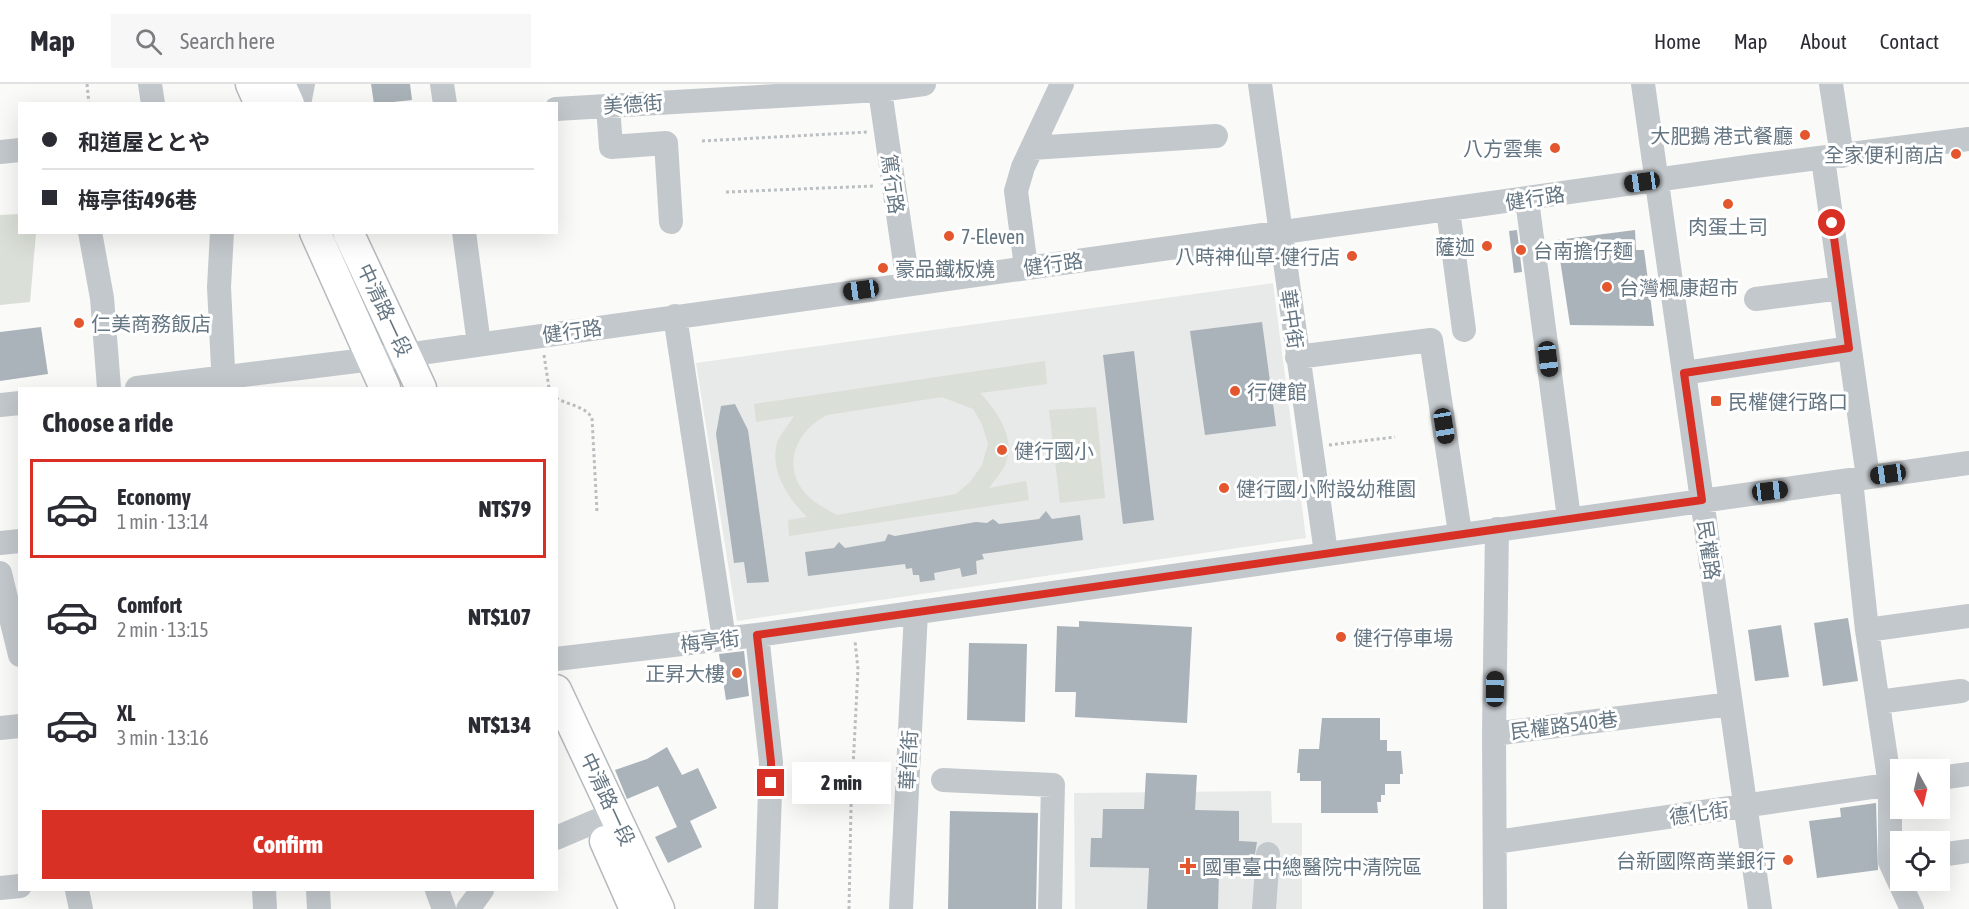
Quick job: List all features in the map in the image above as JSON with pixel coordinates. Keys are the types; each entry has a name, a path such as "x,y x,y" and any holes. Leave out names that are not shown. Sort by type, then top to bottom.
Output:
{"main road":[{"path":"251,84 259,102"},
{"path":"280,84 288,102"},
{"name":"中清路一段","path":"316,234 385,387"},
{"name":"中清路一段","path":"349,234 421,387"},
{"name":"中清路一段","path":"558,694 659,909"},
{"name":"中清路一段","path":"558,742 635,909"}],"street":[{"path":"150,84 153,102"},
{"path":"299,102 303,84"},
{"path":"442,84 445,102"},
{"name":"美德街","path":"558,109 608,106 654,93 924,84"},
{"path":"1026,267 1016,191 1032,148 1062,84"},
{"name":"華中街","path":"1260,84 1326,553"},
{"name":"民權路","path":"1643,84 1760,909"},
{"path":"1831,84 1832,157 1841,288 1849,348 1859,479 1867,630 1890,760"},
{"name":"篤行路","path":"879,87 908,283"},
{"path":"608,106 611,147 666,143 671,222"},
{"path":"1032,148 1216,136"},
{"name":"健行路","path":"154,387 277,380 371,359 908,283 1969,139"},
{"path":"0,152 18,150"},
{"path":"1527,200 1569,518"},
{"path":"1448,210 1464,330"},
{"path":"90,234 102,298 110,387"},
{"path":"222,234 219,287 224,383"},
{"path":"464,234 479,344"},
{"path":"1756,299 1841,288"},
{"path":"675,316 724,639"},
{"path":"1298,357 1431,340 1460,533"},
{"path":"1684,373 1849,348"},
{"path":"0,405 18,403"},
{"name":"梅亭街","path":"558,659 757,635 1460,533 1969,463"},
{"name":"民權路540巷","path":"1497,529 1494,734 1731,704"},
{"path":"0,543 18,541"},
{"path":"0,573 18,646"},
{"name":"華信街","path":"901,909 916,612"},
{"path":"1867,630 1969,616"},
{"path":"757,635 771,762 766,909"},
{"path":"1878,702 1960,691"},
{"path":"0,728 18,726"},
{"path":"1494,734 1495,909"},
{"path":"1950,777 1969,774"},
{"path":"943,780 1053,785 1050,909"},
{"name":"德化街","path":"1496,842 1890,785"},
{"path":"558,837 596,821"},
{"path":"1950,854 1969,851"},
{"path":"1264,909 1268,854"},
{"path":"0,888 18,886"},
{"path":"77,891 81,909"},
{"path":"264,891 265,909"},
{"path":"318,891 319,909"},
{"path":"437,891 444,909"},
{"path":"468,909 481,891"},
{"path":"1906,891 1912,909"}],"path":[{"path":"87,84 89,102"},
{"path":"702,141 885,131"},
{"path":"726,192 893,185"},
{"path":"541,335 549,387"},
{"path":"558,399 583,409 592,418 597,512"},
{"path":"1310,447 1395,437"},
{"path":"849,909 851,807 858,669 852,621"}],"shaded area":[{"path":"18,214 18,234 36,234 30,302 0,305 0,215"},
{"name":"健行國小","path":"1273,283 1306,538 737,621 696,363"},
{"path":"1045,361 1047,384 980,393 999,417 1009,445 1005,465 989,488 1026,481 1029,500 789,536 788,520 807,517 787,492 776,462 778,440 794,416 756,422 754,404","holes":["942,397 973,409 982,424 988,444 982,465 970,482 956,494 837,515 810,498 795,475 793,464 799,441 806,431 827,415"]},
{"path":"1096,407 1105,498 1060,503 1049,410"},
{"name":"國軍臺中總醫院中清院區","path":"1271,791 1272,823 1302,823 1302,909 1075,909 1074,793"}],"building":[{"path":"371,84 410,84 412,100 374,102"},
{"path":"1517,230 1522,272 1514,273 1509,231"},
{"name":"台灣楓康超市","path":"1635,230 1636,250 1644,250 1654,326 1570,325 1557,240"},
{"name":"行健館","path":"1262,322 1276,426 1205,435 1190,331"},
{"path":"41,327 48,374 0,381 0,332"},
{"path":"1134,351 1154,520 1123,524 1103,355"},
{"path":"735,404 748,430 769,582 747,583 744,562 734,563 716,434 721,406"},
{"path":"1046,511 1052,519 1080,515 1083,540 982,554 984,559 976,561 977,574 962,577 960,568 934,573 935,580 920,582 919,575 913,575 912,568 906,569 905,564 808,576 805,552 834,548 839,542 845,548 885,541 888,534 895,536 976,522 987,523 993,519 999,524 1039,519"},
{"path":"1848,618 1858,681 1823,686 1814,623"},
{"path":"1079,621 1192,627 1187,723 1075,717 1076,692 1055,692 1057,626 1079,627"},
{"path":"1781,625 1789,677 1755,681 1748,630"},
{"path":"969,643 1027,644 1025,722 967,720"},
{"name":"正昇大樓","path":"744,651 749,696 726,700 719,654"},
{"path":"1322,718 1380,718 1380,740 1387,740 1387,751 1401,751 1403,774 1400,774 1400,784 1385,784 1385,795 1381,795 1381,802 1377,802 1378,813 1321,813 1321,781 1300,781 1300,773 1297,773 1299,749 1319,749"},
{"path":"667,747 682,775 698,768 717,808 690,821 702,847 668,863 655,837 677,827 658,786 627,799 615,770 647,759"},
{"path":"1146,773 1197,775 1195,810 1239,811 1239,841 1257,842 1252,872 1219,871 1218,909 1147,909 1149,868 1090,867 1091,838 1102,838 1103,809 1144,809"},
{"path":"1876,803 1878,870 1817,878 1809,821 1841,817 1840,808"},
{"path":"950,811 1038,813 1036,909 948,909"}],"place":[{"name":"大肥鵝 港式餐廳","path":"1805,135"},
{"name":"八方雲集","path":"1555,148"},
{"name":"全家便利商店","path":"1956,154"},
{"name":"肉蛋土司","path":"1728,204"},
{"name":"7-Eleven","path":"949,236"},
{"name":"薩迦","path":"1487,246"},
{"name":"台南擔仔麵","path":"1521,250"},
{"name":"八時神仙草-健行店","path":"1352,256"},
{"name":"豪品鐵板燒","path":"883,268"},
{"name":"台灣楓康超市","path":"1607,287"},
{"name":"仁美商務飯店","path":"79,323"},
{"name":"行健館","path":"1235,391"},
{"name":"民權健行路口","path":"1716,401"},
{"name":"健行國小","path":"1002,450"},
{"name":"健行國小附設幼稚園","path":"1224,488"},
{"name":"健行停車場","path":"1341,637"},
{"name":"正昇大樓","path":"737,673"},
{"name":"台新國際商業銀行","path":"1788,860"},
{"name":"國軍臺中總醫院中清院區","path":"1188,866"}],"route":[{"path":"771,783 771,762 757,635 1702,500 1684,373 1849,348 1832,223"}]}
